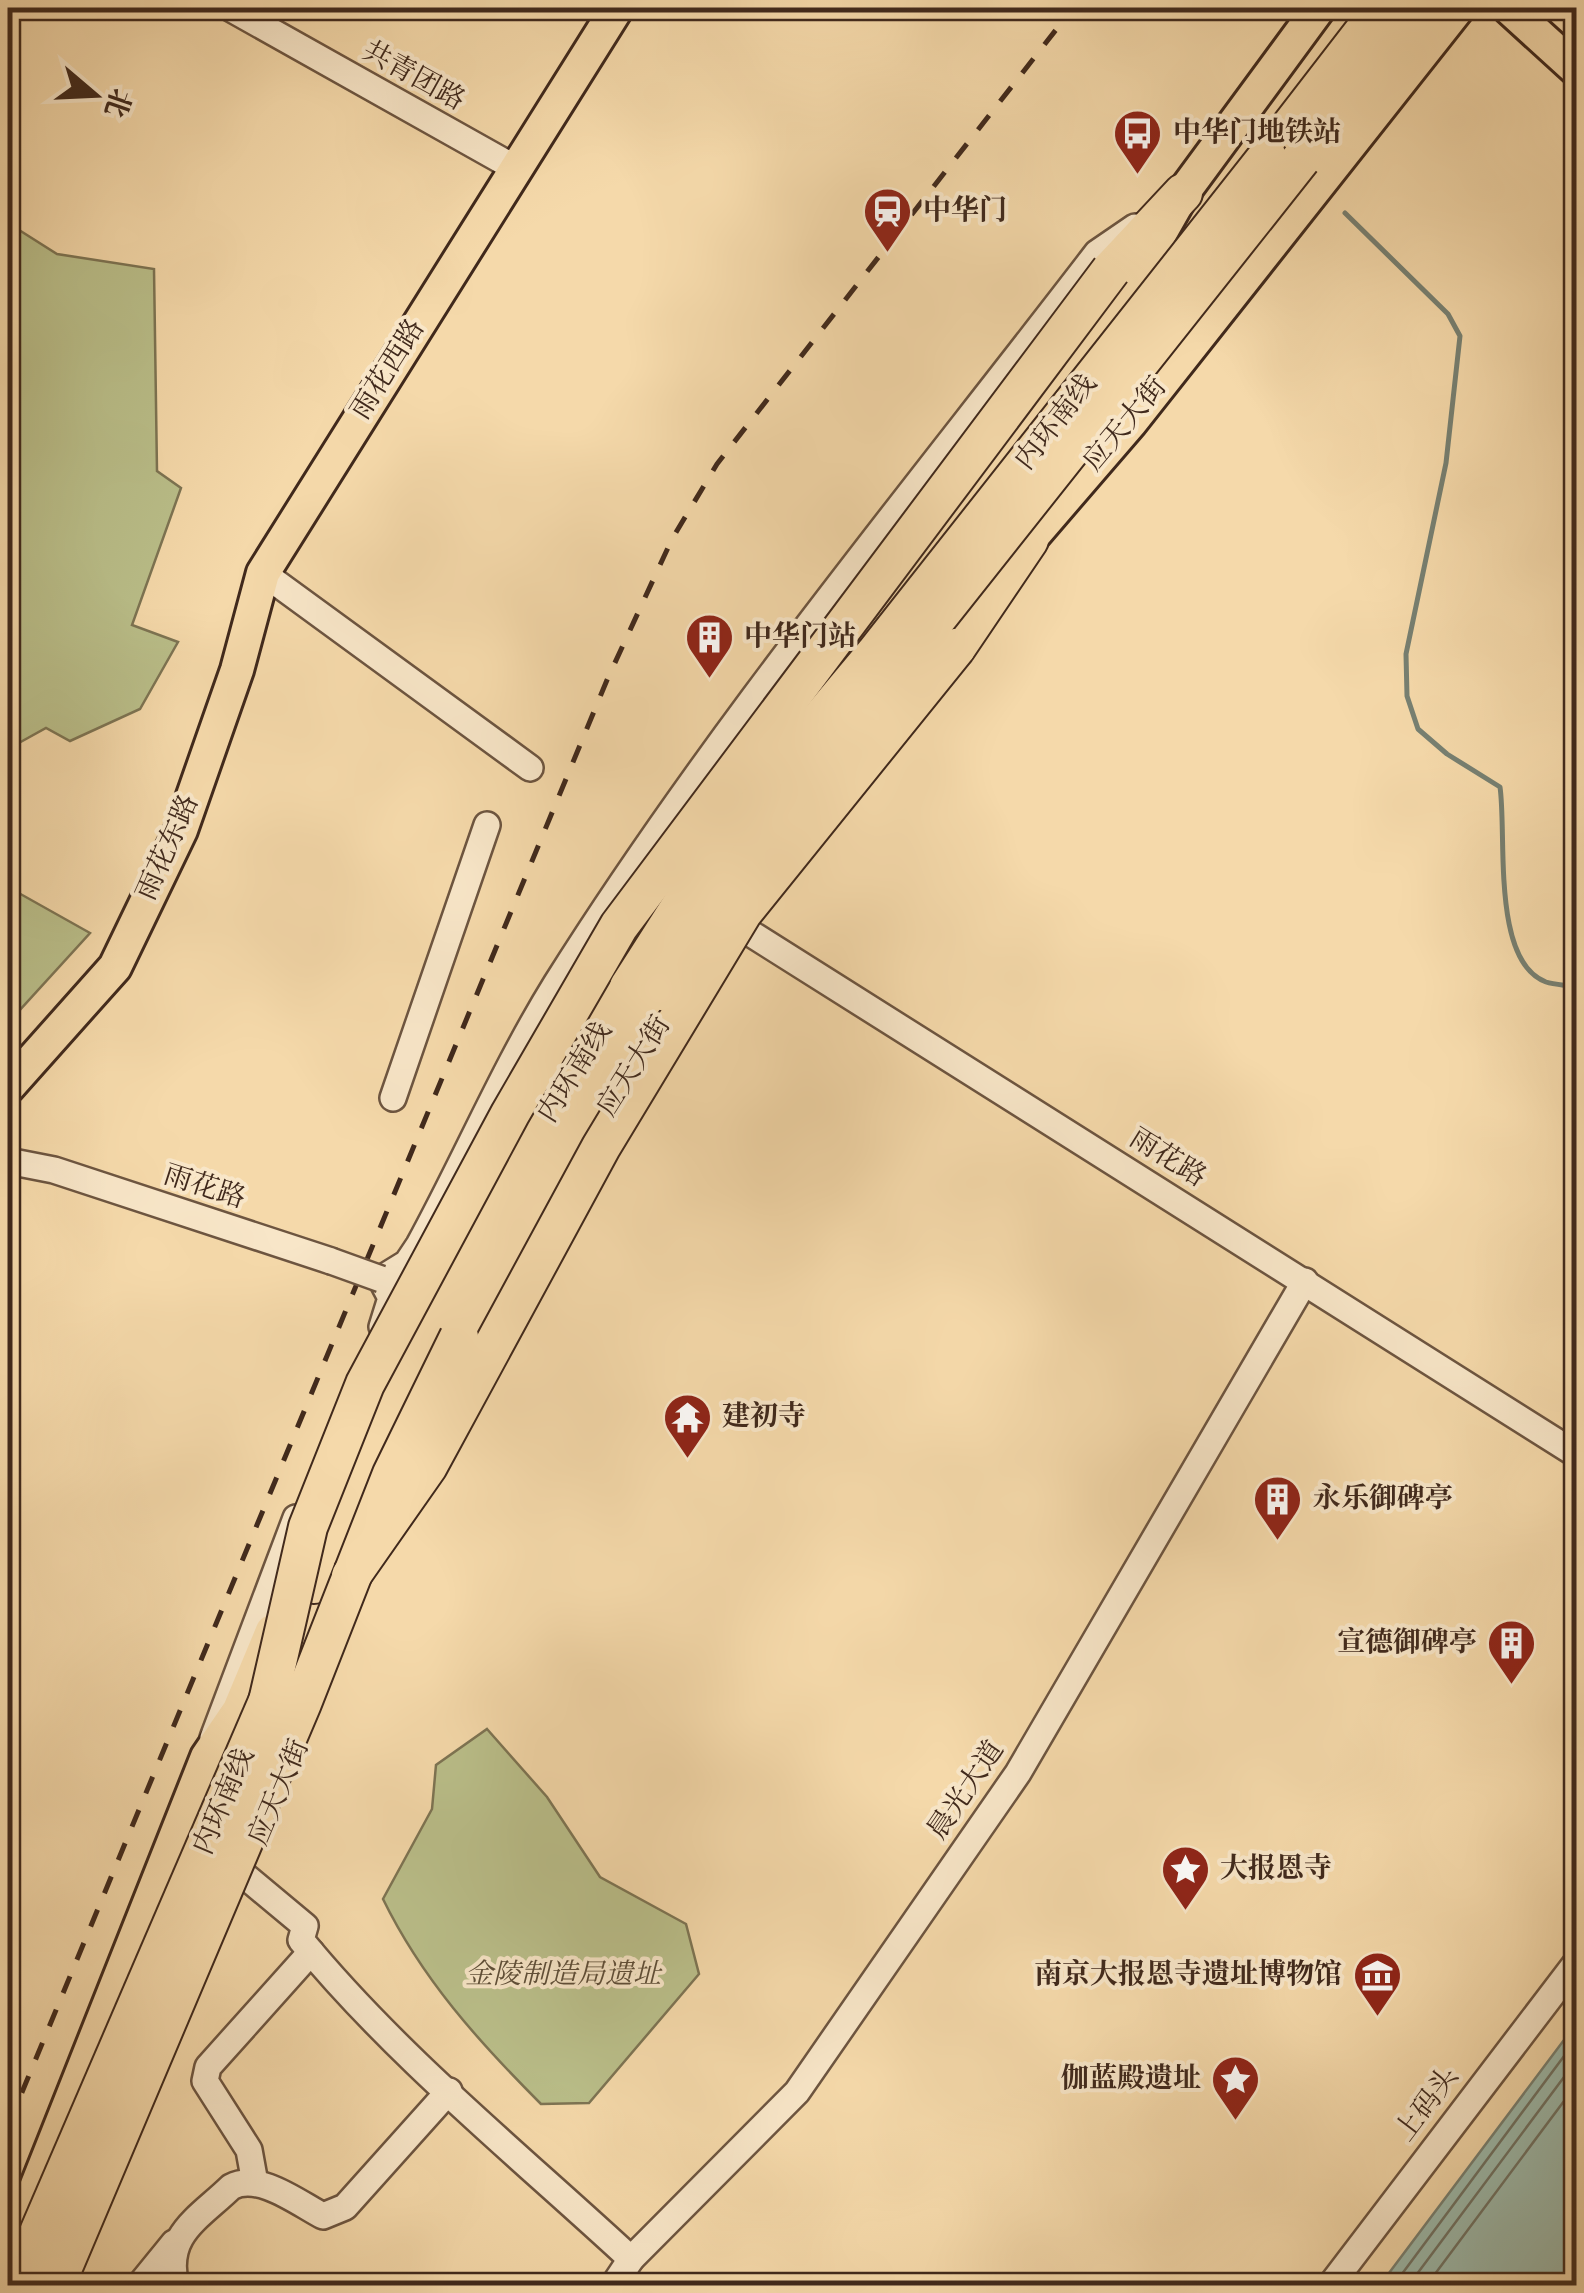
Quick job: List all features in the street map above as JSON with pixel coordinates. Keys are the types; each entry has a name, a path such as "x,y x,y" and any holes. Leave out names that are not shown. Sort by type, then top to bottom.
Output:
{"highway":[{"name":"内环南线","path":"16,2286 267,1706 400,1384 552,1110 698,879 778,769 875,654 1382,8"},
{"name":"内环南线","path":"55,2286 302,1704 392,1474 459,1337 660,991 764,835 1416,8"},
{"path":"267,1706 308,1527 365,1384 510,1114 619,926 1111,270 1183,192"},
{"path":"351,1576 428,1466 601,1148 744,912 956,648 1029,540"}],"main road":[{"name":"雨花西路","path":"515,168 606,8"},
{"name":"雨花西路","path":"263,572 617,8"},
{"path":"8,2258 207,1758 239,1710 310,1541 428,1297 627,942 1132,283 1183,192 1318,8"},
{"name":"应天大街","path":"74,2286 426,1441 583,1149 724,918 1029,540 1131,422 1458,8"},
{"path":"1509,8 1576,70"},
{"path":"1542,8 1576,39"},
{"name":"雨花东路","path":"8,1087 115,966 181,830 237,670 263,572"},
{"path":"171,1847 245,1876"}],"street":[{"name":"共青团路","path":"230,8 515,168"},
{"path":"207,1758 223,1704 306,1493 384,1322 391,1298 380,1279 407,1263 419,1246 487,1104 556,984 636,866 849,575 1098,254 1183,192"},
{"path":"263,572 530,768"},
{"path":"394,1098 487,825"},
{"path":"610,858 675,877"},
{"name":"雨花路","path":"675,877 724,918 1576,1454"},
{"name":"雨花路","path":"8,1161 54,1170 380,1279"},
{"name":"晨光大道","path":"615,2285 632,2259 797,2092 1018,1773 1304,1281"},
{"path":"245,1876 305,1926 301,1940 311,1952 450,2092 632,2259"},
{"path":"255,2184 249,2150 205,2081 208,2067 311,1952"},
{"name":"上码头","path":"1330,2286 1576,1963"},
{"path":"139,2286 174,2242 240,2182 255,2184 323,2216 345,2207 450,2092"},
{"path":"174,2242 170,2260 176,2286"}],"green space":[{"path":"8,223 57,254 154,269 157,471 181,488 132,625 178,642 140,709 70,741 46,728 8,749"},
{"path":"8,887 90,933 8,1023"},
{"name":"金陵制造局遗址","path":"487,1729 547,1797 600,1877 686,1924 699,1974 589,2103 541,2104 453,2008 415,1956 383,1899 432,1809 436,1765"}],"water":[{"path":"1576,2024 1576,2285 1380,2285"}],"waterway":[{"path":"1345,213 1448,314 1460,336 1446,463 1406,654 1407,696 1418,729 1447,754 1500,787 1505,895 1517,950 1529,970 1546,982 1576,987"}],"railway":[{"path":"8,2126 607,680 672,539 717,464 1073,8"}],"place":[{"name":"中华门地铁站","path":"1138,176"},
{"name":"中华门","path":"888,254"},
{"name":"中华门站","path":"709,680"},
{"name":"建初寺","path":"687,1460"},
{"name":"永乐御碑亭","path":"1278,1542"},
{"name":"宣德御碑亭","path":"1512,1686"},
{"name":"大报恩寺","path":"1185,1912"},
{"name":"南京大报恩寺遗址博物馆","path":"1377,2018"},
{"name":"伽蓝殿遗址","path":"1236,2122"}]}
